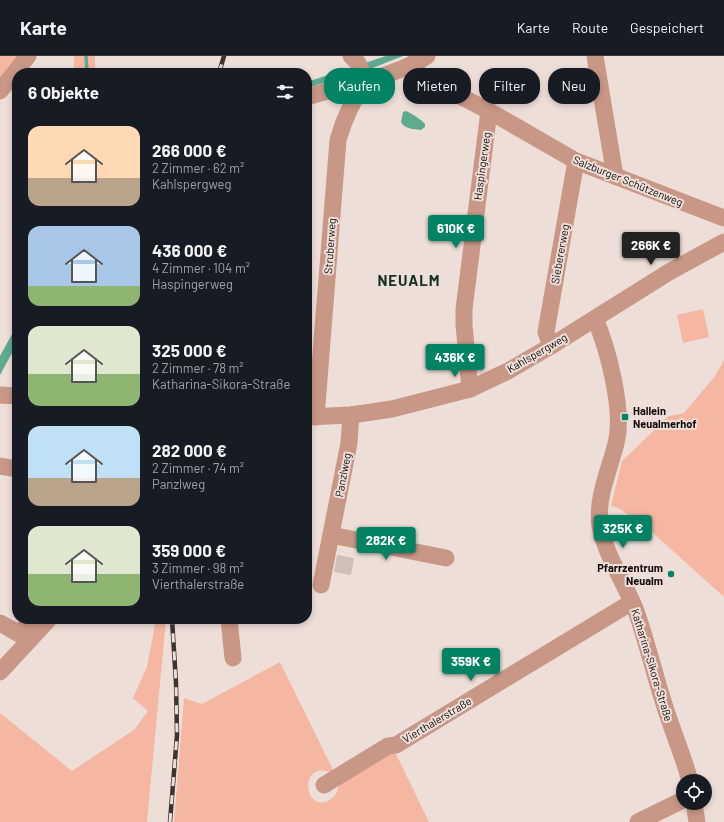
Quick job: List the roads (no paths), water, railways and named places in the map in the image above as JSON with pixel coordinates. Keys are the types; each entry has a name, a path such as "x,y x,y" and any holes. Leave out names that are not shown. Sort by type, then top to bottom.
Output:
{"street":[{"path":"18,68 28,56"},
{"path":"377,68 411,66 427,56"},
{"path":"595,56 615,176"},
{"name":"Salzburger Schützenweg","path":"411,66 423,77 489,111 576,161 724,218"},
{"path":"0,91 12,76"},
{"path":"312,95 324,91"},
{"name":"Struberweg","path":"312,417 338,140 352,104"},
{"name":"Haspingerweg","path":"470,388 464,325 464,309 489,111"},
{"name":"Siebererweg","path":"551,346 546,332 576,161"},
{"name":"Kahlspergweg","path":"312,417 351,415 392,409 470,388 508,371 675,269 724,242"},
{"name":"Katharina-Sikora-Straße","path":"595,319 602,334 616,397 619,418 616,440 600,508 600,524 604,542 632,602 642,629 663,704 688,774"},
{"name":"Panzlweg","path":"321,585 350,443 351,415"},
{"path":"0,466 12,468"},
{"path":"331,536 446,558"},
{"name":"Vierthalerstraße","path":"324,785 388,746 396,745 632,602"},
{"path":"0,623 21,635 27,624"},
{"path":"0,672 44,624"},
{"path":"230,624 233,658"},
{"path":"638,822 676,803"},
{"path":"695,810 697,822"}],"waterway":[{"path":"86,56 87,68"}],"railway":[{"path":"220,68 224,56"},
{"path":"170,822 177,735 172,624"}],"place":[{"name":"Hallein Neualmerhof","path":"625,417"},
{"name":"Pfarrzentrum Neualm","path":"671,574"}],"district":[{"name":"NEUALM","path":"409,281"}]}
